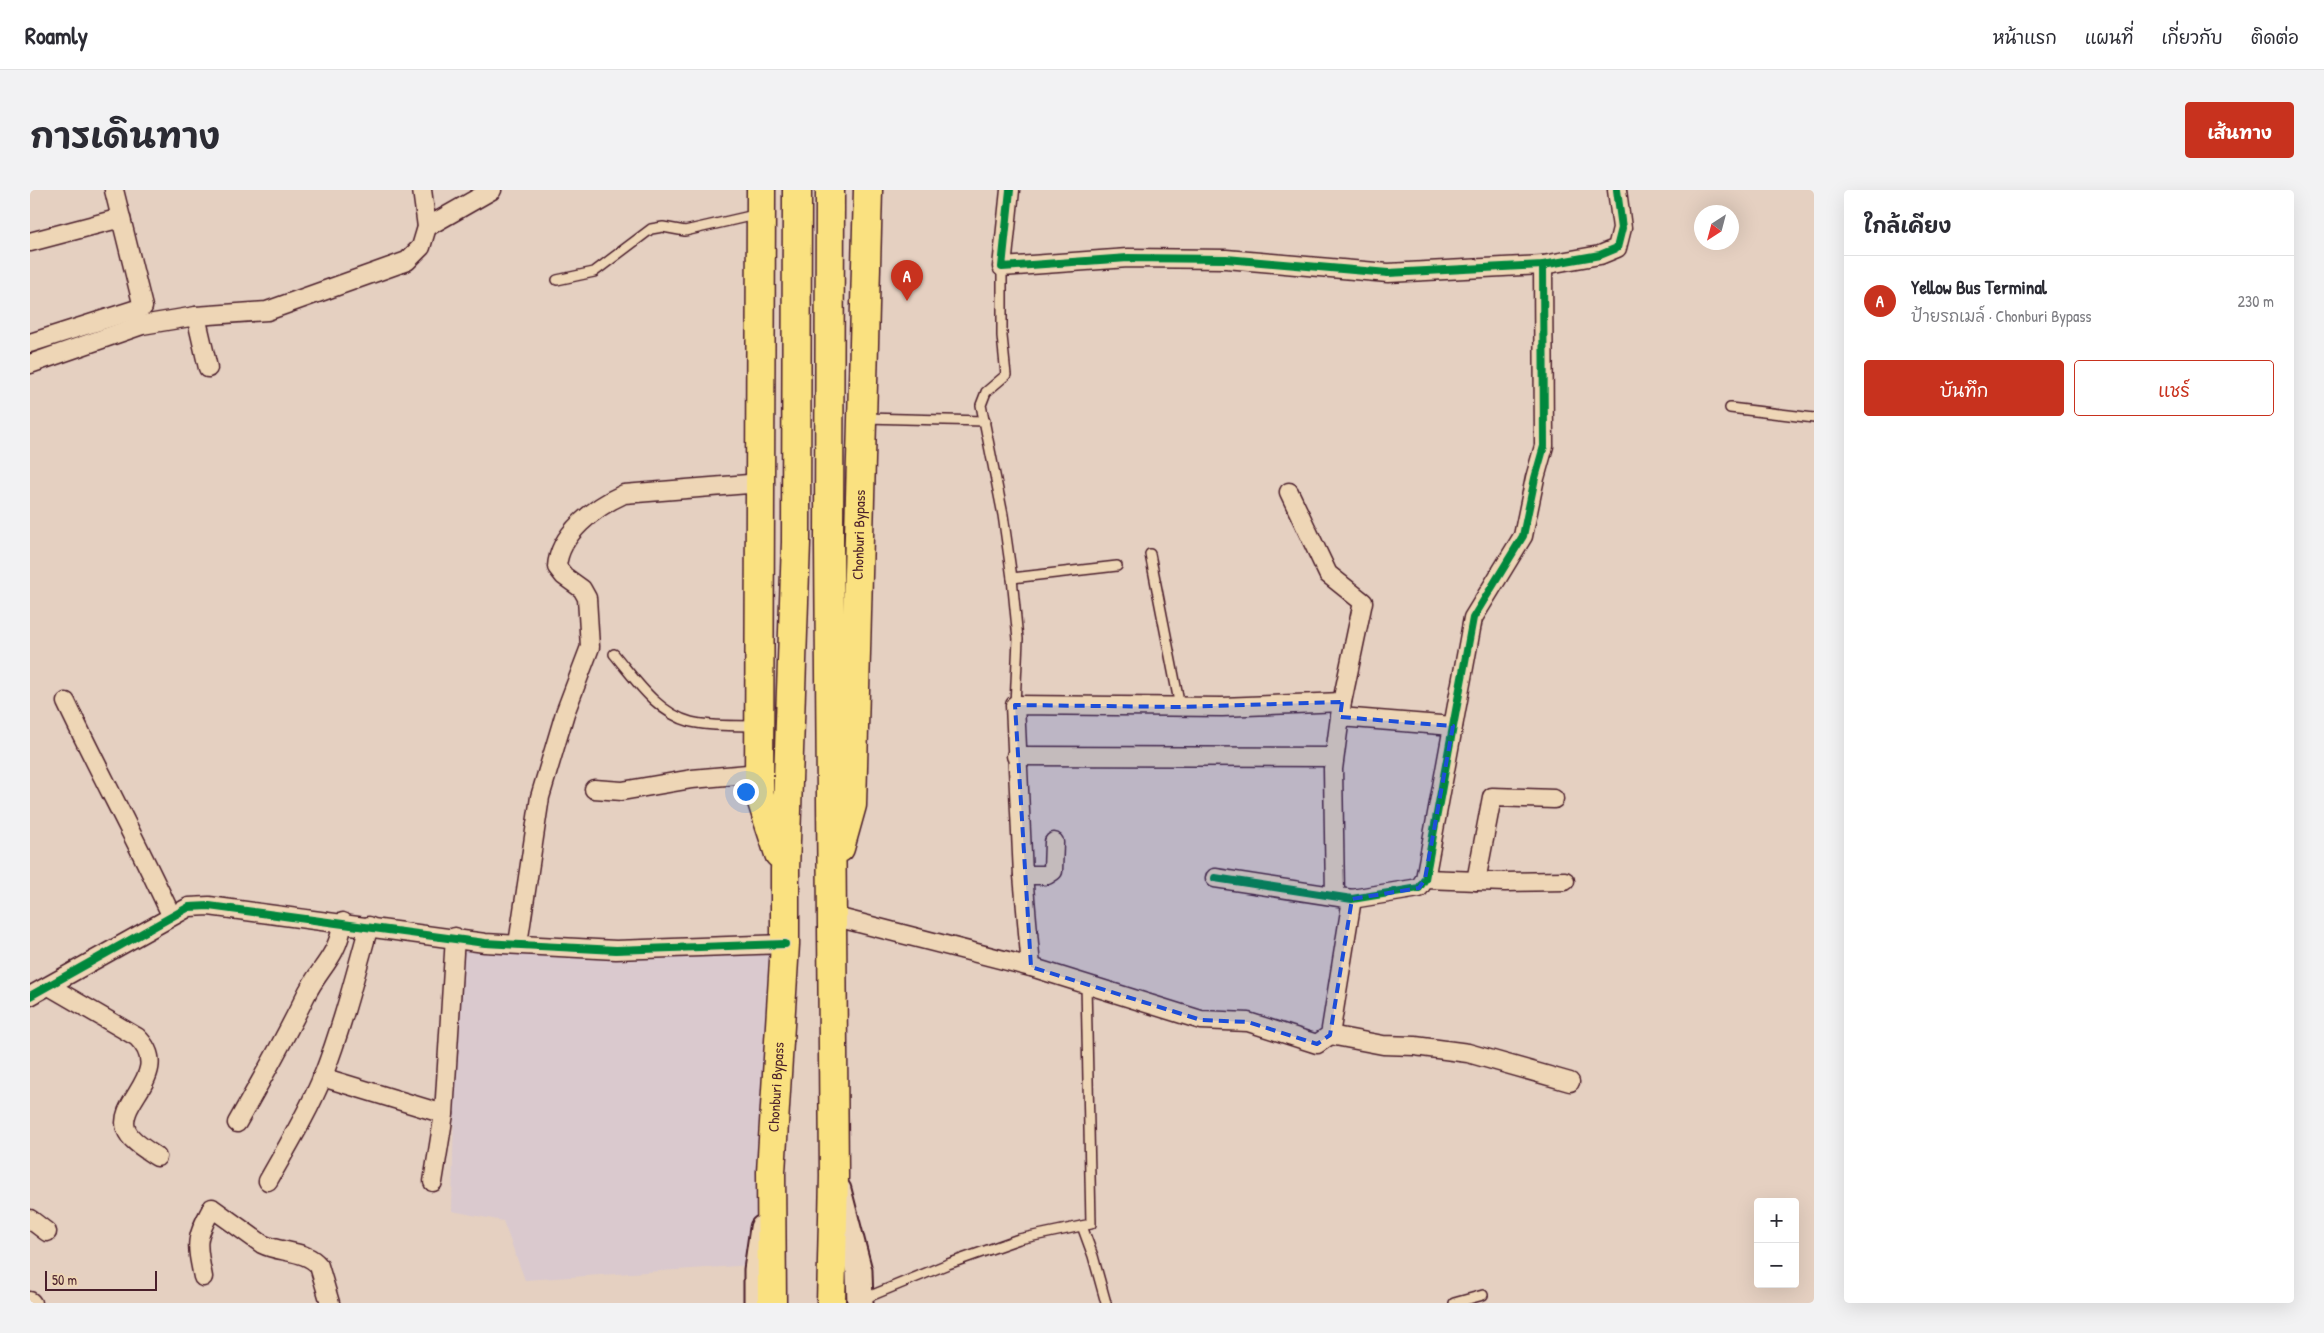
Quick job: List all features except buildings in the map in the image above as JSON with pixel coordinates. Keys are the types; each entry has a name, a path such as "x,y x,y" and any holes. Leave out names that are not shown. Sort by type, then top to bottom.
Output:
{"highway":[{"name":"Chonburi Bypass","path":"772,1303 771,1172 785,944 785,870 796,542 797,190"},
{"name":"Chonburi Bypass","path":"830,190 829,545 834,1176 831,1303"},
{"name":"Chonburi Bypass","path":"832,876 852,805 868,190"},
{"name":"Chonburi Bypass","path":"761,202 759,793 785,870"}],"main road":[{"path":"757,1303 757,1270 771,1172"},
{"path":"834,1176 859,1271 860,1301"}],"street":[{"path":"30,343 143,306 114,190"},
{"path":"30,364 142,326 196,316 267,311 407,261 422,248 426,227 422,190"},
{"path":"426,227 492,190"},
{"path":"1010,190 1002,267 1128,258 1226,259 1388,273 1543,265 1600,255 1617,248 1622,228 1617,190"},
{"path":"30,242 121,218"},
{"path":"1215,878 1352,899 1419,888 1425,879 1473,618 1523,536 1544,446 1543,265"},
{"path":"196,316 208,368"},
{"path":"518,944 540,797 565,713 590,647 587,598 582,589 564,576 557,567 558,556 563,545 580,524 606,502 624,494 761,483"},
{"path":"1289,492 1328,574 1363,602 1341,710 1334,757 1335,896"},
{"path":"66,702 140,848 171,915"},
{"path":"1031,967 1023,875 1015,705 1341,710 1453,726"},
{"path":"1016,756 1334,757"},
{"path":"594,788 622,791 692,779 759,773"},
{"path":"1476,881 1492,796 1554,799"},
{"path":"1023,875 1047,875 1053,871 1054,842"},
{"path":"1425,879 1565,881"},
{"path":"1330,1035 1352,899"},
{"path":"30,996 189,906 209,906 343,922 485,942 616,950 785,944"},
{"path":"832,916 1031,967 1201,1020 1248,1022 1317,1044 1330,1035 1383,1045 1414,1046 1468,1053 1570,1082"},
{"path":"237,1123 268,1070 305,996 340,941 343,922"},
{"path":"268,1181 308,1109 322,1076 345,1014 369,926"},
{"path":"433,1182 444,1114 455,937"},
{"path":"49,986 137,1037 146,1046 149,1052 148,1072 131,1105 125,1123 126,1130 133,1139 157,1157"},
{"path":"322,1076 444,1114"},
{"path":"203,1277 198,1240 199,1232 212,1208 262,1244 271,1248 309,1256 319,1266 330,1303"},
{"path":"30,1219 47,1232"}],"lane":[{"path":"557,280 594,272 651,229 663,227 685,232 761,202"},
{"path":"1002,267 1002,336 1006,375 986,392 981,404 1003,514 1012,578 1018,638 1015,705"},
{"path":"1730,408 1814,418"},
{"path":"861,418 985,421"},
{"path":"1150,554 1180,707"},
{"path":"1012,578 1117,566"},
{"path":"614,654 647,693 673,715 692,722 759,726"},
{"path":"860,1301 948,1264 1019,1239 1091,1224 1086,984"},
{"path":"1082,1226 1093,1256 1106,1303"},
{"path":"1454,1303 1483,1295"}],"highlighted area":[{"path":"1342,702 1340,717 1453,726 1425,879 1419,888 1352,899 1330,1035 1317,1044 1248,1022 1201,1020 1031,967 1015,705 1180,707"}],"shaded area":[{"path":"779,937 778,1044 752,1265 525,1280 503,1221 452,1211 457,947"}],"cycle path":[{"path":"1010,190 1002,267 1128,258 1226,259 1388,273 1543,265 1600,255 1617,248 1622,228 1617,190"},
{"path":"1215,878 1352,899 1419,888 1425,879 1473,618 1523,536 1544,446 1543,265"},
{"path":"30,996 189,907 209,906 485,943 616,950 785,944"}],"place":[{"name":"Yellow Bus Terminal","path":"907,301"}]}
